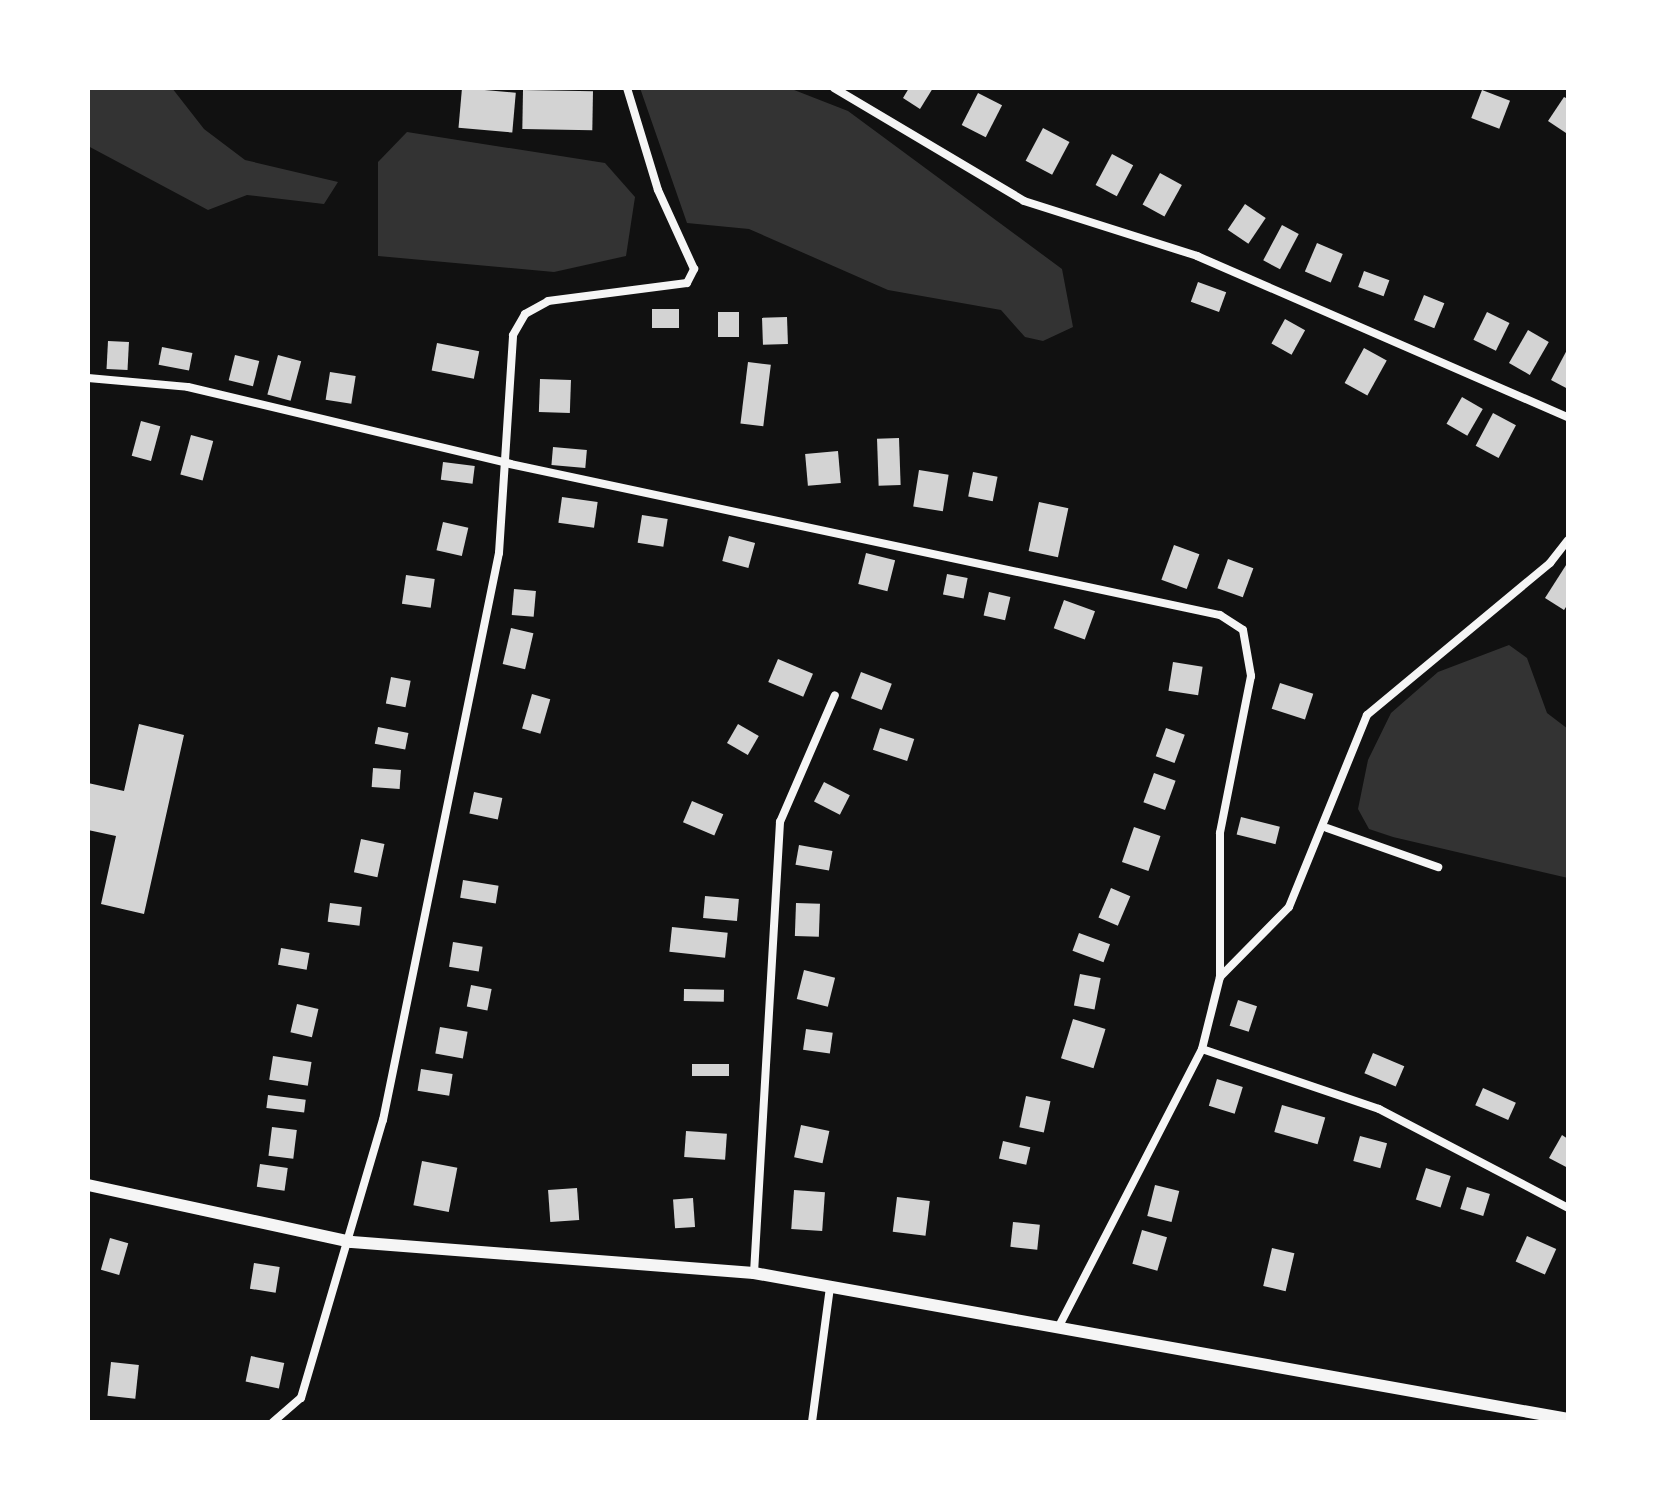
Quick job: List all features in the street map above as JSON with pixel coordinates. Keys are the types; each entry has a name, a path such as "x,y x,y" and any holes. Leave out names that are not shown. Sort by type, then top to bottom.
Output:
{"street":[{"path":"273,1422 301,1398 352,1242 496,568 510,464 509,363 525,314 548,301 687,283 694,269 658,190 627,88"},
{"path":"834,88 1024,201 1197,256 1568,417"},
{"path":"88,378 188,387 510,464 1220,615 1243,630 1251,676 1220,833 1220,977 1202,1049 1058,1328"},
{"path":"1220,977 1289,907 1327,828 1349,746 1367,715 1550,563 1568,540"},
{"path":"754,1273 780,822 835,695"},
{"path":"1327,828 1438,867"},
{"path":"1202,1049 1379,1109 1568,1208"},
{"path":"88,1185 352,1242 754,1273 1568,1419"},
{"path":"812,1422 830,1287"}],"shaded area":[{"path":"88,88 172,88 204,129 245,160 338,182 324,204 247,195 208,210 88,146"},
{"path":"640,88 789,88 848,111 1062,269 1073,327 1043,341 1025,337 1001,310 888,290 749,229 687,223"},
{"path":"407,132 605,163 635,197 626,256 554,272 378,256 378,162"},
{"path":"1509,645 1527,658 1547,713 1568,729 1568,878 1393,837 1369,829 1358,809 1368,760 1391,713 1438,672"}],"building":[{"path":"462,88 516,93 512,133 459,128"},
{"path":"909,88 933,88 920,109 903,98"},
{"path":"523,90 593,91 592,130 522,129"},
{"path":"1482,90 1510,101 1499,129 1471,118"},
{"path":"978,93 1002,105 986,137 962,125"},
{"path":"1564,97 1568,99 1566,133 1548,121"},
{"path":"1043,128 1069,142 1052,175 1026,161"},
{"path":"1112,154 1133,165 1117,196 1096,185"},
{"path":"1160,173 1182,185 1164,217 1143,204"},
{"path":"1245,204 1266,218 1248,244 1228,230"},
{"path":"1282,225 1299,234 1280,269 1263,260"},
{"path":"1317,243 1343,254 1331,282 1305,272"},
{"path":"1364,271 1389,280 1384,296 1358,287"},
{"path":"1198,282 1226,292 1219,312 1191,302"},
{"path":"1424,295 1444,303 1434,328 1414,320"},
{"path":"652,309 679,309 679,328 652,328"},
{"path":"718,312 739,312 739,337 718,337"},
{"path":"1487,312 1509,323 1496,351 1473,340"},
{"path":"787,317 788,344 763,345 762,318"},
{"path":"1285,319 1305,330 1292,355 1271,343"},
{"path":"1528,330 1549,342 1530,375 1509,363"},
{"path":"108,341 129,342 128,370 107,369"},
{"path":"437,343 479,351 474,379 432,370"},
{"path":"162,347 192,353 189,371 159,365"},
{"path":"1364,348 1387,361 1367,396 1345,383"},
{"path":"1568,348 1568,389 1551,380"},
{"path":"235,355 259,361 253,386 229,380"},
{"path":"278,355 301,361 291,401 267,395"},
{"path":"748,362 771,365 763,426 740,424"},
{"path":"330,372 356,376 351,404 326,400"},
{"path":"540,379 571,380 570,413 539,412"},
{"path":"1462,397 1483,409 1467,436 1446,424"},
{"path":"1493,413 1516,425 1499,458 1476,446"},
{"path":"141,421 160,426 151,461 132,456"},
{"path":"191,435 213,441 203,481 180,475"},
{"path":"899,438 901,485 879,486 877,439"},
{"path":"553,447 587,450 585,468 551,465"},
{"path":"838,451 841,483 808,486 805,454"},
{"path":"443,462 475,466 473,484 441,480"},
{"path":"919,470 949,475 943,511 913,507"},
{"path":"973,472 998,477 993,501 968,497"},
{"path":"562,497 598,502 594,528 558,523"},
{"path":"1039,502 1068,508 1058,557 1029,551"},
{"path":"642,515 668,519 663,547 638,543"},
{"path":"443,522 468,528 462,556 436,550"},
{"path":"729,536 755,543 748,568 722,561"},
{"path":"1174,545 1199,554 1187,589 1161,580"},
{"path":"866,553 895,560 887,591 858,584"},
{"path":"1228,559 1253,568 1243,597 1217,588"},
{"path":"1568,562 1568,604 1564,610 1545,598"},
{"path":"947,574 968,578 964,599 943,595"},
{"path":"406,575 435,579 431,608 402,604"},
{"path":"514,589 536,591 534,617 512,615"},
{"path":"989,592 1010,597 1005,620 984,615"},
{"path":"1064,600 1095,611 1085,639 1054,628"},
{"path":"511,628 533,633 525,669 503,664"},
{"path":"778,659 813,674 803,697 768,682"},
{"path":"1173,662 1203,667 1198,695 1168,691"},
{"path":"861,672 892,684 882,710 851,698"},
{"path":"391,677 411,681 405,707 386,704"},
{"path":"1280,683 1313,694 1305,719 1272,709"},
{"path":"532,694 550,699 540,734 522,729"},
{"path":"139,724 184,735 144,914 101,904 116,836 88,830 88,783 124,791"},
{"path":"738,724 759,736 748,755 727,743"},
{"path":"378,727 408,733 405,750 375,744"},
{"path":"880,728 914,739 907,761 873,750"},
{"path":"1166,728 1185,735 1175,763 1156,756"},
{"path":"373,768 401,770 400,789 372,787"},
{"path":"1154,773 1176,781 1165,810 1143,802"},
{"path":"824,782 850,795 840,815 814,802"},
{"path":"474,792 502,798 498,820 469,814"},
{"path":"692,801 723,814 714,835 683,822"},
{"path":"1241,817 1280,827 1275,844 1237,834"},
{"path":"1134,827 1160,836 1148,871 1122,862"},
{"path":"361,839 384,844 377,877 354,872"},
{"path":"799,845 832,851 829,871 796,865"},
{"path":"463,880 499,886 496,903 460,898"},
{"path":"1111,888 1130,896 1118,926 1098,917"},
{"path":"705,896 739,899 737,921 703,918"},
{"path":"330,903 362,907 359,926 328,922"},
{"path":"796,903 820,904 819,937 795,936"},
{"path":"672,927 728,933 725,958 669,952"},
{"path":"1079,933 1110,944 1104,962 1073,951"},
{"path":"453,942 483,947 479,971 449,967"},
{"path":"281,948 310,953 307,970 278,965"},
{"path":"804,970 835,978 828,1007 797,999"},
{"path":"1080,974 1101,978 1095,1009 1074,1005"},
{"path":"471,985 492,989 487,1011 467,1007"},
{"path":"684,989 724,990 724,1002 684,1001"},
{"path":"1238,1000 1257,1006 1249,1032 1230,1026"},
{"path":"297,1004 318,1009 312,1037 290,1032"},
{"path":"1073,1019 1106,1029 1094,1068 1061,1058"},
{"path":"440,1027 468,1032 463,1058 435,1054"},
{"path":"806,1029 833,1033 830,1054 803,1050"},
{"path":"1373,1053 1404,1066 1396,1087 1364,1073"},
{"path":"273,1056 312,1062 308,1086 269,1080"},
{"path":"692,1064 729,1064 729,1076 692,1076"},
{"path":"421,1069 453,1074 449,1096 418,1091"},
{"path":"1217,1079 1243,1087 1235,1114 1209,1106"},
{"path":"1483,1088 1516,1103 1508,1120 1475,1105"},
{"path":"268,1095 306,1100 304,1113 266,1108"},
{"path":"1026,1096 1050,1101 1044,1132 1019,1127"},
{"path":"1282,1105 1325,1117 1318,1144 1274,1132"},
{"path":"801,1125 829,1131 823,1163 794,1157"},
{"path":"272,1127 297,1130 293,1159 268,1156"},
{"path":"686,1131 727,1134 725,1160 684,1157"},
{"path":"1562,1135 1568,1139 1568,1168 1549,1158"},
{"path":"1360,1136 1387,1143 1380,1168 1353,1161"},
{"path":"1003,1141 1030,1147 1026,1165 999,1159"},
{"path":"422,1161 457,1168 449,1212 413,1205"},
{"path":"260,1164 288,1168 285,1191 257,1187"},
{"path":"1426,1168 1451,1176 1441,1207 1416,1199"},
{"path":"1155,1185 1179,1191 1172,1222 1147,1216"},
{"path":"1467,1187 1490,1194 1483,1216 1460,1209"},
{"path":"577,1188 579,1220 550,1222 548,1190"},
{"path":"794,1190 825,1192 822,1231 791,1229"},
{"path":"897,1197 930,1201 925,1236 893,1232"},
{"path":"693,1198 695,1227 675,1228 673,1199"},
{"path":"1013,1222 1040,1225 1037,1250 1010,1247"},
{"path":"1142,1230 1167,1237 1157,1271 1132,1264"},
{"path":"1527,1236 1556,1249 1545,1275 1516,1262"},
{"path":"110,1238 128,1243 119,1275 101,1270"},
{"path":"1272,1248 1294,1253 1286,1291 1263,1286"},
{"path":"254,1263 280,1267 276,1293 250,1289"},
{"path":"251,1356 284,1363 279,1389 246,1381"},
{"path":"111,1362 139,1365 135,1399 107,1396"}]}
